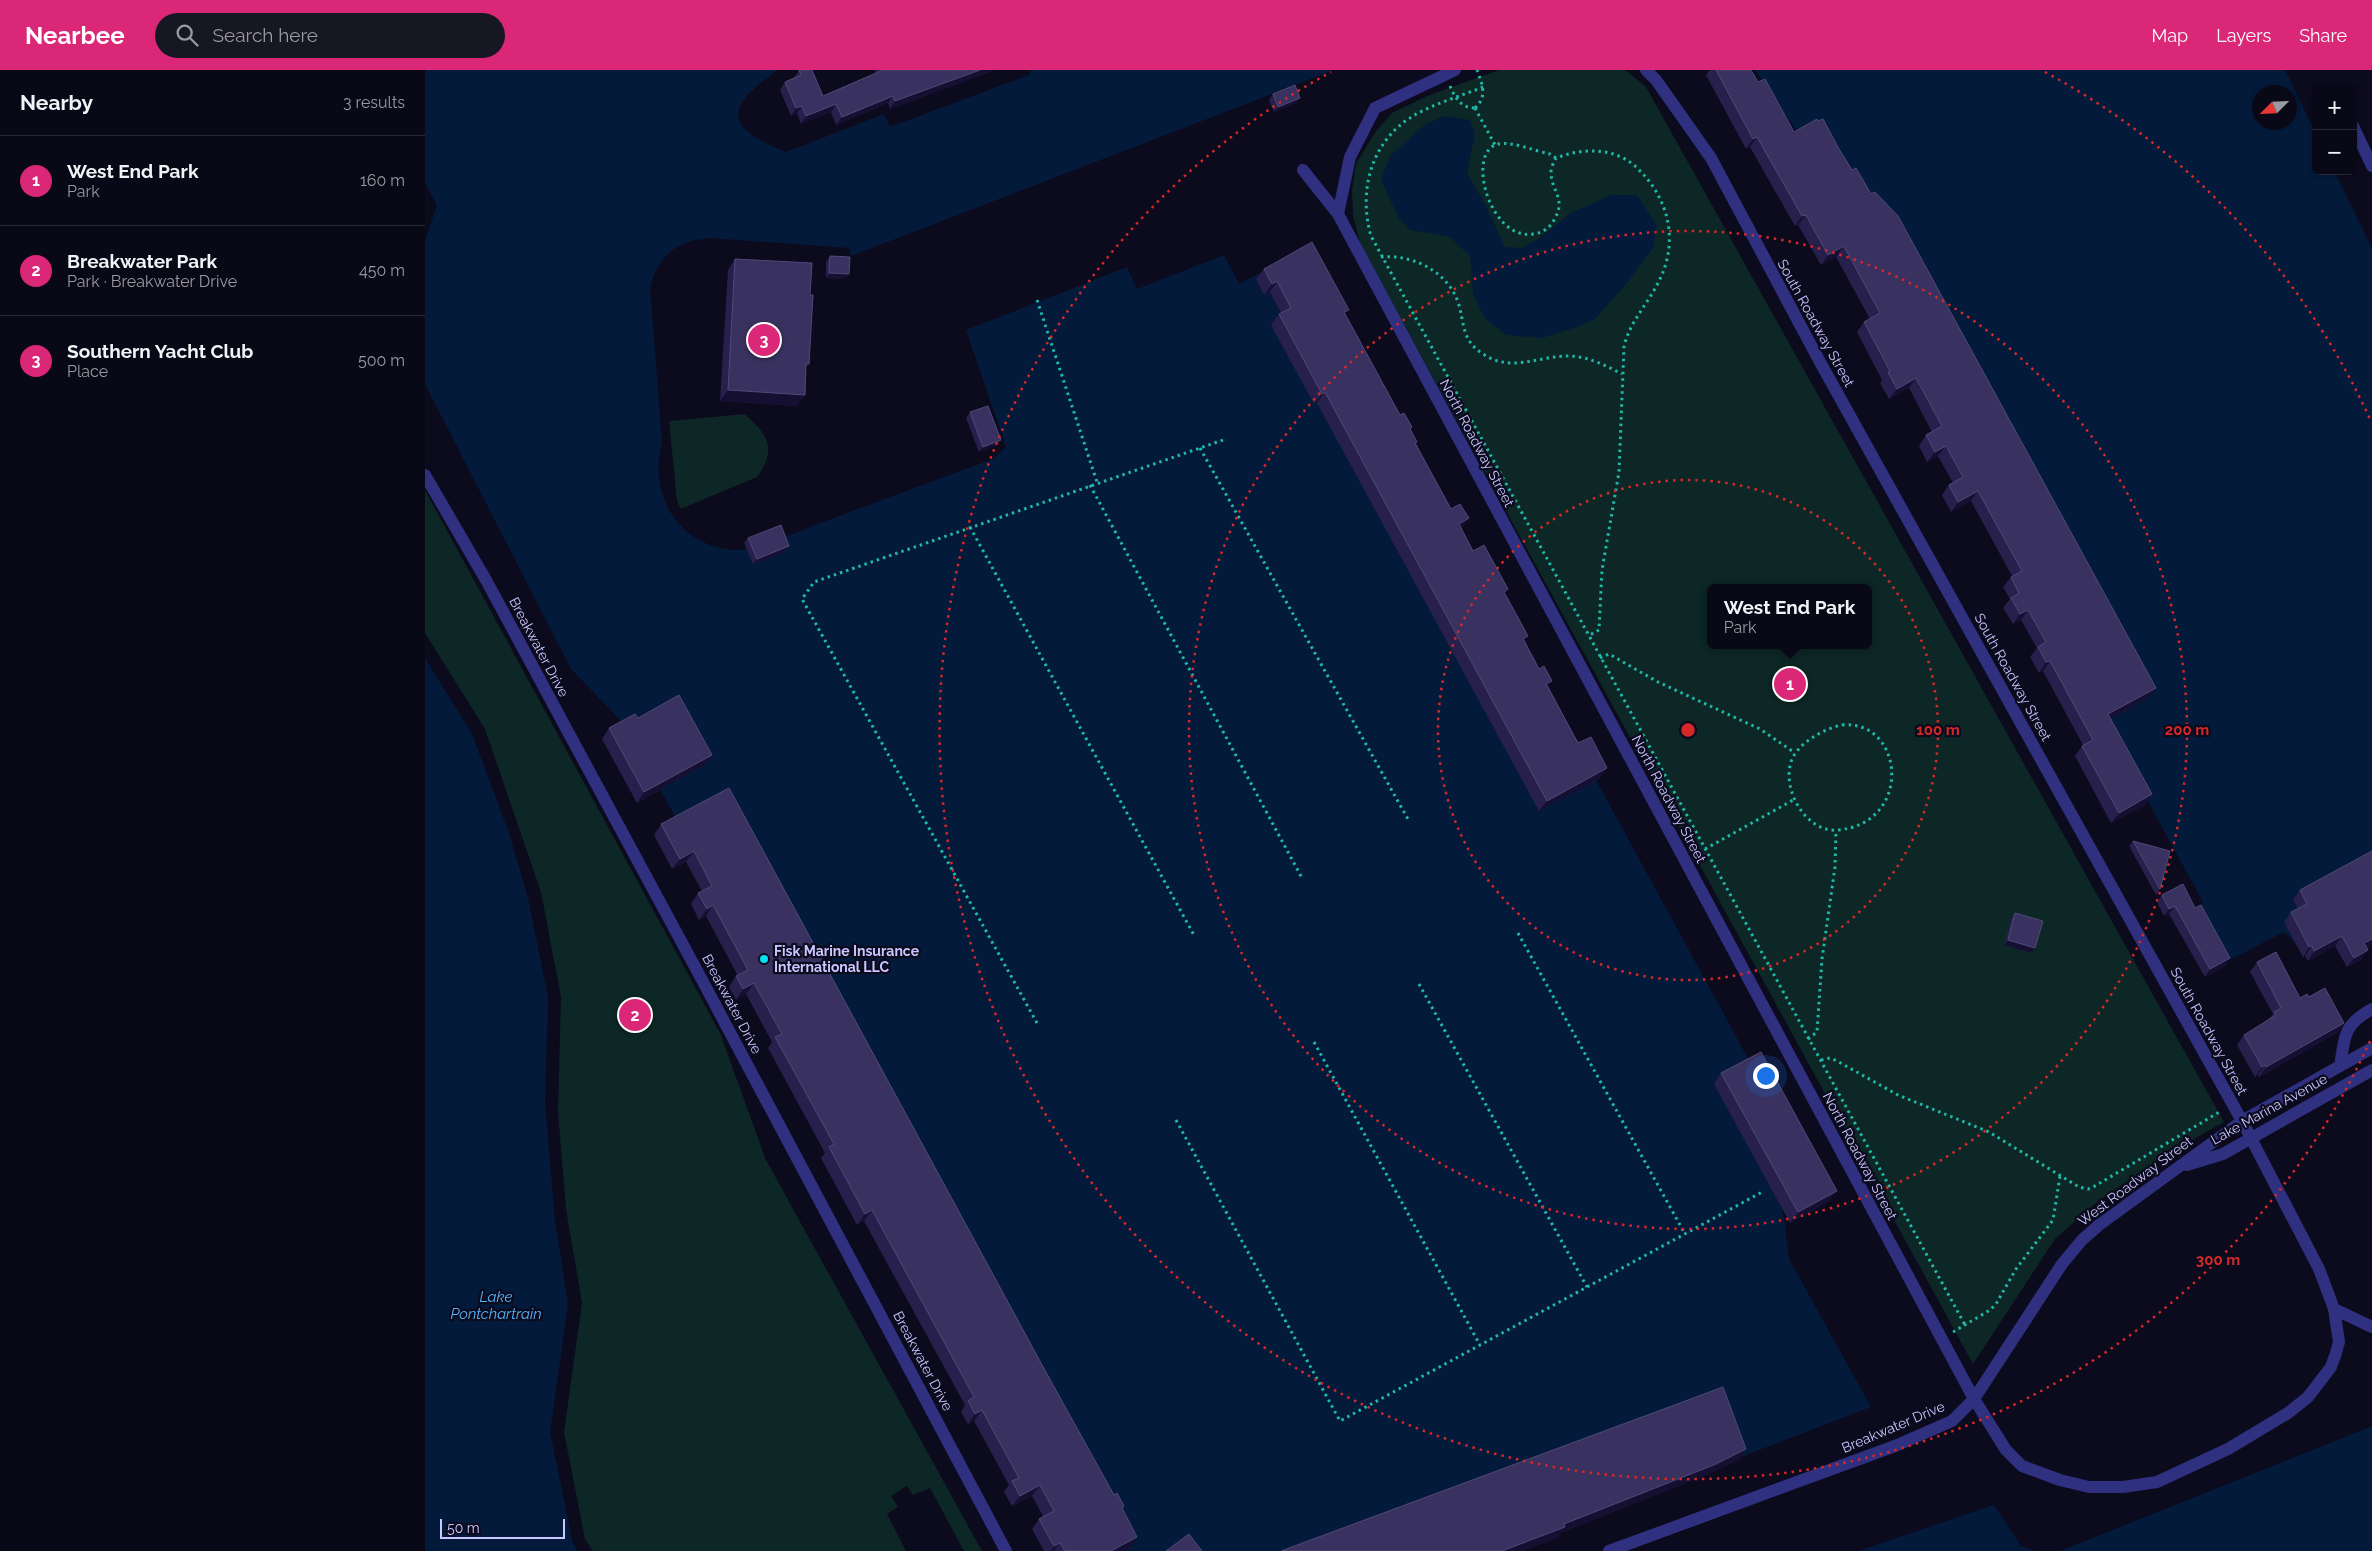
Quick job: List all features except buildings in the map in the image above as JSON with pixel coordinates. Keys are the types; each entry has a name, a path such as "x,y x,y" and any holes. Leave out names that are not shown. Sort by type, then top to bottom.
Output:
{"street":[{"name":"South Roadway Street","path":"1646,70 1656,80 1711,158 1825,370 2233,1104 2319,1269 2334,1309"},
{"path":"1338,214 1350,157 1375,108 1451,72"},
{"path":"2355,130 2372,166"},
{"name":"North Roadway Street","path":"1303,170 1338,214 1974,1399"},
{"name":"Breakwater Drive","path":"425,474 490,588 697,969 1006,1551"},
{"path":"2340,1066 2350,1023 2372,1009"},
{"name":"West Roadway Street","path":"1974,1399 2045,1287 2082,1240 2122,1207 2242,1121 2372,1048"},
{"name":"Lake Marina Avenue","path":"2177,1168 2223,1154 2372,1070"},
{"path":"2334,1309 2372,1327"},
{"path":"1974,1399 2006,1450 2022,1466 2059,1480 2089,1487 2123,1487 2157,1482 2228,1449 2288,1412 2308,1397 2331,1367 2336,1353 2339,1342 2334,1309"},
{"name":"Breakwater Drive","path":"1609,1551 1895,1446 1952,1421 1974,1399"}],"path":[{"path":"1477,70 1483,87 1477,110"},
{"path":"1451,72 1455,98 1465,106 1477,110 1495,145"},
{"path":"1483,87 1413,116 1389,136 1376,156 1367,181 1365,209 1371,236 1965,1325"},
{"path":"1515,143 1529,150 1550,154 1555,158 1551,172 1559,197 1558,213 1551,225 1543,231 1534,234 1515,232 1502,222 1488,199 1484,181 1484,165 1488,153 1495,145 1515,143"},
{"path":"1555,158 1585,151 1598,151 1621,157 1630,162 1647,179 1665,207 1669,235 1666,262 1658,283 1627,336 1622,374 1618,481 1602,570 1599,630 1588,636"},
{"path":"1381,257 1391,256 1414,260 1444,280 1457,301 1462,325 1467,337 1473,347 1489,358 1515,364 1548,357 1579,357 1601,363 1622,374"},
{"path":"1037,300 1097,483"},
{"path":"1037,1023 802,599 814,582 1226,439"},
{"path":"1201,448 1409,821"},
{"path":"1089,485 1302,878"},
{"path":"970,527 1195,937"},
{"path":"1600,658 1609,654 1626,666 1666,686 1760,729 1795,753"},
{"path":"1849,725 1868,732 1879,740 1887,752 1892,780 1890,793 1884,806 1864,821 1836,830 1824,829 1814,823 1799,808 1789,784 1789,772 1795,753 1817,735 1836,726 1849,725"},
{"path":"1705,849 1795,799"},
{"path":"1808,1039 1817,1032 1822,958 1835,867 1836,830"},
{"path":"1518,932 1685,1234"},
{"path":"1419,984 1587,1287"},
{"path":"1314,1042 1480,1345"},
{"path":"1821,1060 1830,1058 1837,1060 1898,1095 1989,1132 2060,1176 2087,1189 2233,1104"},
{"path":"1176,1120 1339,1421 1764,1191"},
{"path":"1942,1339 1990,1310 1996,1304 2016,1269 2053,1220 2060,1176"}],"green space":[{"path":"1499,70 1625,70 1646,87 2224,1122 2164,1156 2097,1202 2055,1239 1973,1364 1361,246 1353,216 1352,191 1356,164 1376,131 1392,113 1427,96"},
{"path":"745,414 760,429 767,443 767,458 757,477 681,509 677,501 669,421"},
{"path":"425,490 720,1033 766,1160 982,1551 964,1551 930,1488 913,1495 907,1486 891,1496 898,1507 887,1514 906,1551 593,1551 585,1539 564,1432 582,1303 566,1209 558,1112 561,997 541,892 485,729 425,633"}],"water":[{"path":"425,70 777,70 746,97 738,110 739,119 743,127 751,134 769,145 786,152 884,114 890,127 1029,75 1031,70 1334,70 851,256 849,248 709,238 687,242 670,252 658,267 650,288 662,442 659,481 664,499 672,515 683,528 698,539 716,547 743,550 775,541 993,459 1006,447 966,330 1127,267 1137,289 1224,255 1239,284 1306,249 1750,1062 1784,1219 1789,1259 1871,1407 1496,1551 1080,1551 624,724 571,669 425,384 425,241 437,205 425,183"},
{"path":"1755,70 2285,70 2292,85 2252,85 2252,130 2297,130 2297,94 2312,125 2312,175 2336,175 2372,248 2372,918 2306,954 2284,932 2226,962 2197,910 2203,902 2107,727 1797,132"},
{"path":"1445,116 1470,120 1475,134 1467,173 1486,206 1505,247 1522,248 1538,239 1571,213 1611,195 1637,195 1657,226 1653,248 1627,283 1595,319 1542,338 1506,335 1485,319 1473,293 1470,256 1450,237 1410,230 1398,217 1381,179 1391,155 1426,124"},
{"name":"Lake Pontchartrain","path":"425,658 472,734 509,833 528,898 548,997 545,1102 555,1221 568,1304 550,1432 573,1544 578,1551 425,1551"},
{"path":"2372,1426 2372,1551 2060,1551"},
{"path":"1994,1505 2021,1546 2035,1551 1858,1551"}],"place":[{"name":"Southern Yacht Club","path":"764,340"},
{"name":"West End Park","path":"1790,684"},
{"name":"Fisk Marine Insurance International LLC","path":"764,959"},
{"name":"Breakwater Park","path":"635,1015"}]}
